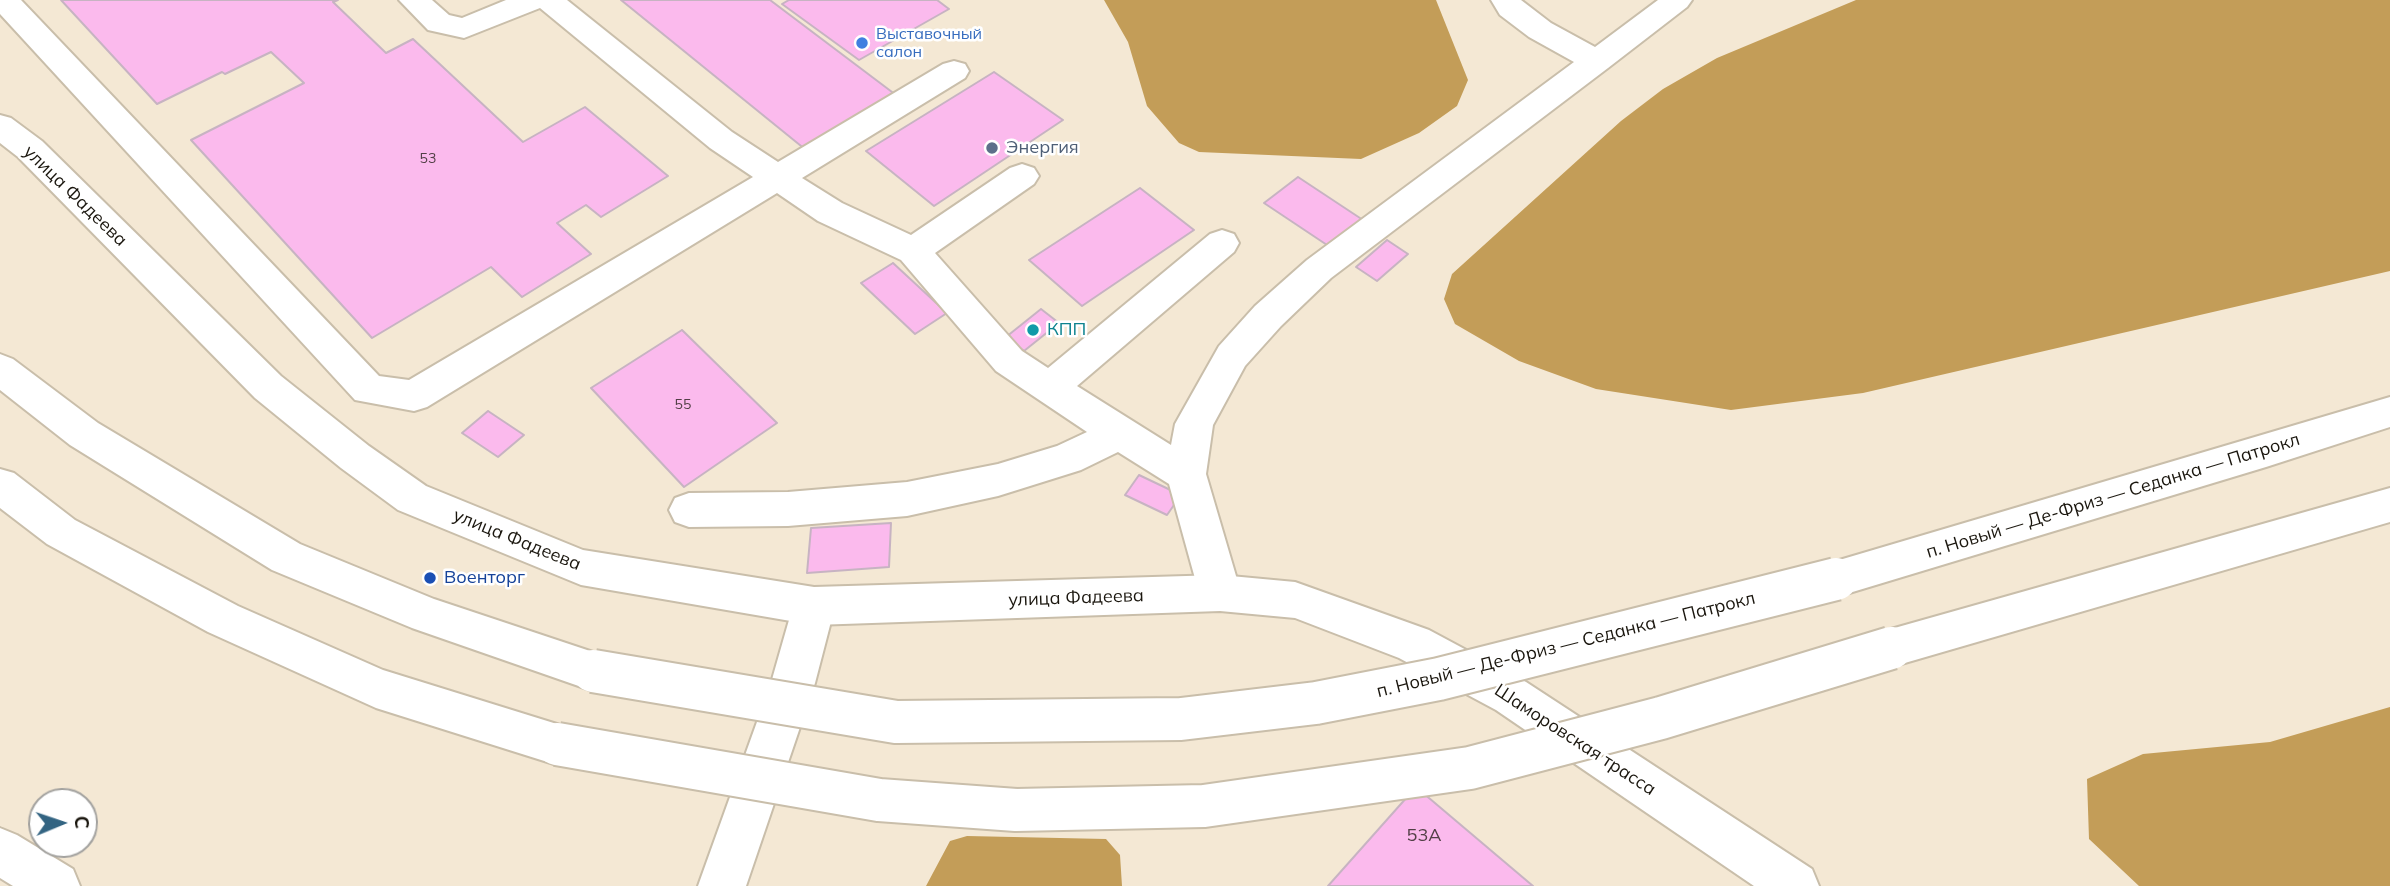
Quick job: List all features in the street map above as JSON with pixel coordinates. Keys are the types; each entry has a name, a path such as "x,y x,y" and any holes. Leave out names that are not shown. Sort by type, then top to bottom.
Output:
{"main road":[{"path":"4,0 368,389 414,396 954,71"},
{"path":"414,0 439,23 464,28 533,0"},
{"path":"548,0 721,140 830,212 913,251 1009,361 1186,474"},
{"path":"1506,0 1511,8 1540,30 1597,61"},
{"path":"1220,593 1186,474 1194,424 1232,356 1268,316 1318,269 1678,0"},
{"name":"улица Фадеева","path":"0,126 30,149 268,387 355,457 412,498 581,568 814,606 1220,593"},
{"path":"913,251 1023,176"},
{"path":"1050,388 1222,243"},
{"name":"п. Новый — Де-Фриз — Седанка — Патрокл","path":"0,369 84,434 286,556 427,615 593,671 896,722 1181,719 1316,703 1439,679 1836,579 2390,412"},
{"path":"689,510 788,509 907,499 998,480 1067,459 1120,434"},
{"path":"0,485 61,532 236,625 376,688 557,744 879,800 1016,810 1204,806 1470,768 1661,718 1891,648 2390,505"},
{"name":"Шаморовская трасса","path":"1220,593 1295,600 1414,644 1511,696 1795,886"},
{"path":"722,886 793,683 814,606"},
{"path":"0,851 56,886"}],"shaded area":[{"path":"1104,0 1436,0 1468,80 1457,106 1419,133 1361,159 1199,152 1179,143 1147,106 1128,42"},
{"path":"1856,0 2390,0 2390,271 1863,393 1731,410 1596,389 1519,361 1455,324 1444,299 1452,274 1621,121 1663,89 1717,58"},
{"path":"2390,707 2390,886 2139,886 2089,839 2087,779 2143,754 2270,742"},
{"path":"967,836 1106,839 1120,855 1122,886 926,886 950,841"}],"building":[{"path":"61,0 338,0 333,2 386,53 413,39 523,142 585,107 668,176 601,217 586,205 557,223 591,254 522,297 491,267 372,338 191,140 304,83 271,52 225,74 222,72 157,104"},
{"path":"621,0 770,0 896,95 806,150"},
{"name":"Выставочный салон","path":"789,0 937,0 949,9 859,60 782,4"},
{"path":"994,72 1063,120 934,206 866,151"},
{"path":"1298,177 1363,220 1330,247 1264,203"},
{"path":"1140,188 1194,230 1082,306 1029,260"},
{"path":"1387,240 1408,254 1377,281 1356,267"},
{"path":"893,263 947,313 915,334 861,283"},
{"name":"КПП","path":"1041,309 1059,323 1024,351 1006,337"},
{"path":"682,330 777,423 684,487 591,388"},
{"path":"488,411 524,435 498,457 462,433"},
{"path":"1139,475 1181,495 1167,515 1125,495"},
{"path":"891,523 889,567 807,573 811,528"},
{"path":"1416,787 1533,886 1328,886"}],"place":[{"name":"Выставочный салон","path":"862,43"},
{"name":"Энергия","path":"992,148"},
{"name":"КПП","path":"1033,330"},
{"name":"Военторг","path":"430,578"}]}
